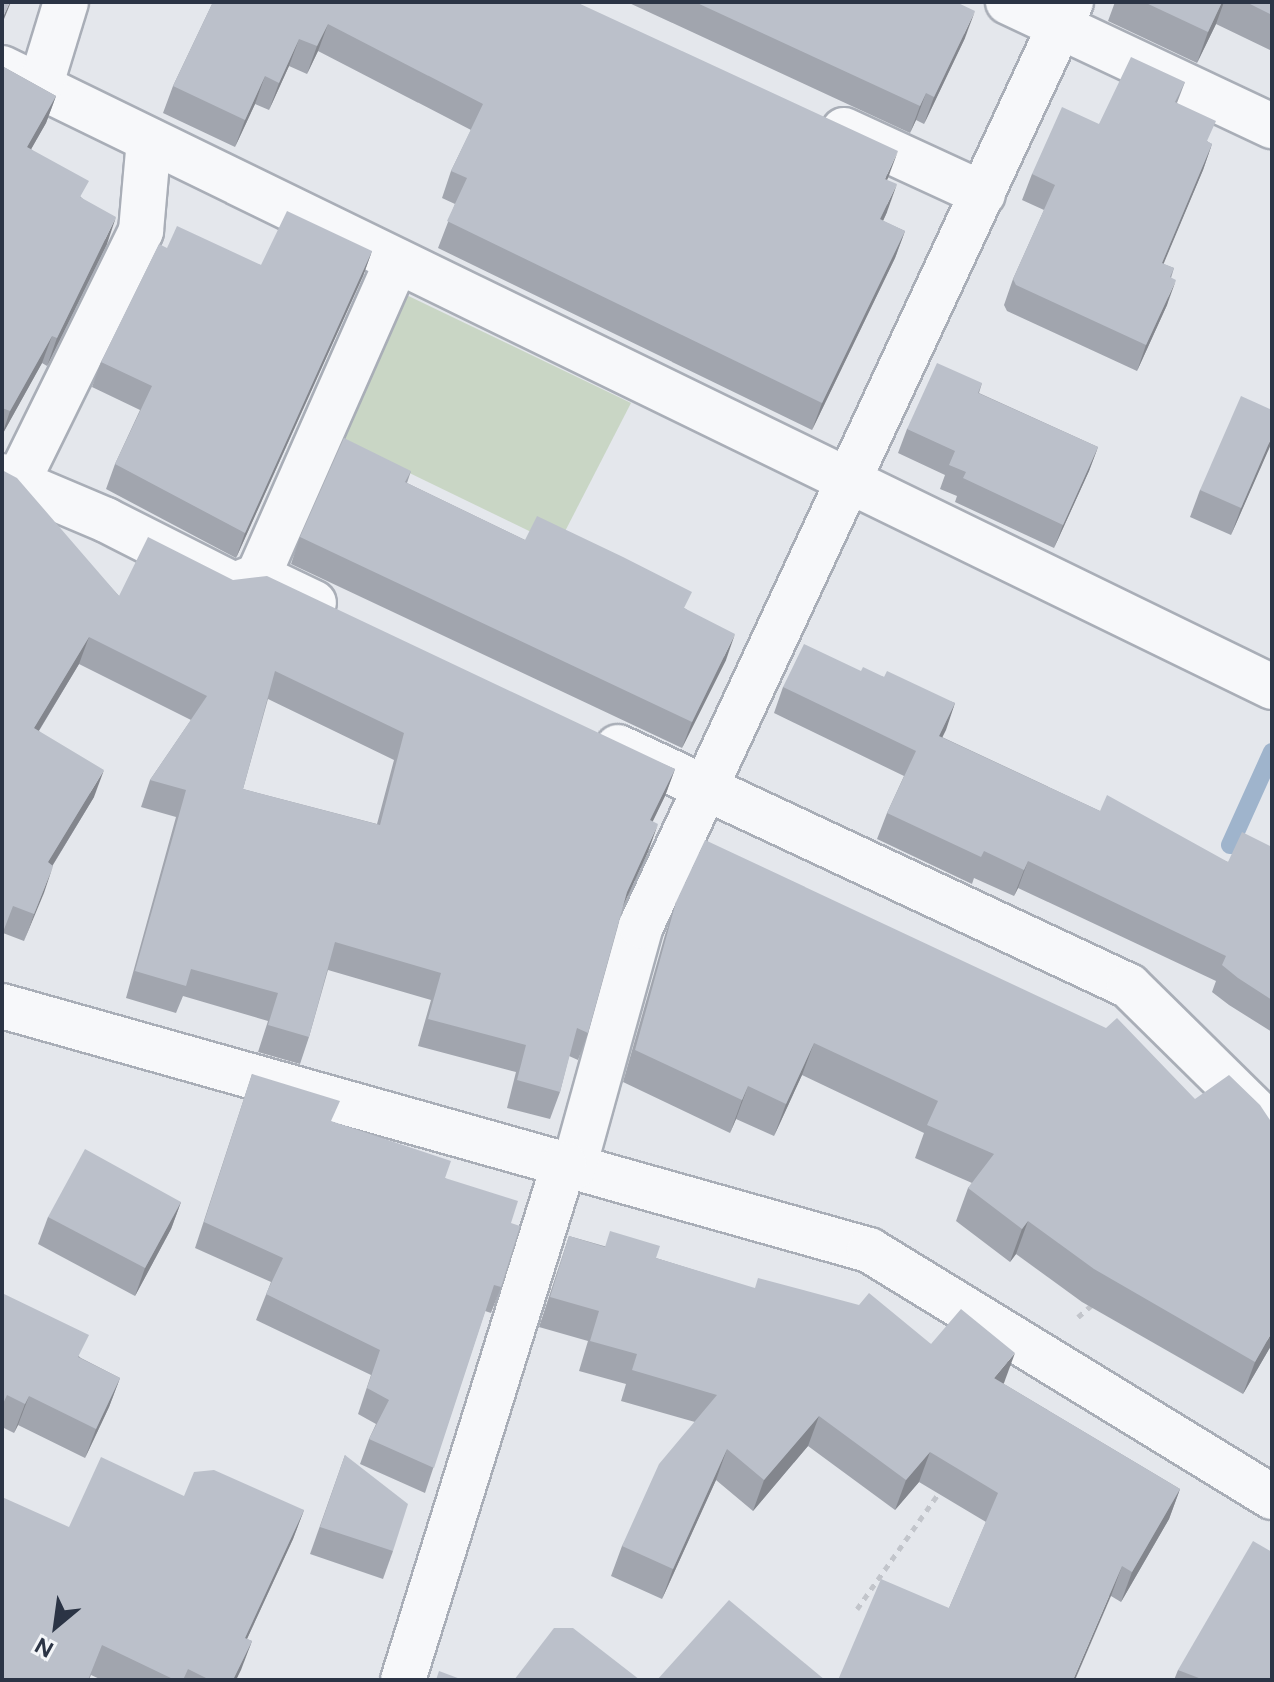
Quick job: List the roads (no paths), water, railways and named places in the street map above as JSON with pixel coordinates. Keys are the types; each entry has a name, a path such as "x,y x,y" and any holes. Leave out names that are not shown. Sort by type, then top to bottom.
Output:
{"street":[{"path":"66,2 21,77 1272,687"},
{"path":"1008,2 1066,14 1272,126"},
{"path":"403,1680 569,1165 641,926 1066,14"},
{"path":"811,114 983,194"},
{"path":"149,140 141,231 10,478 234,585 258,576 397,261"},
{"path":"258,576 344,617"},
{"path":"576,727 1129,986 1272,1127"},
{"path":"2,1006 869,1250 1272,1497"}],"waterway":[{"path":"1230,845 1272,752"}]}
